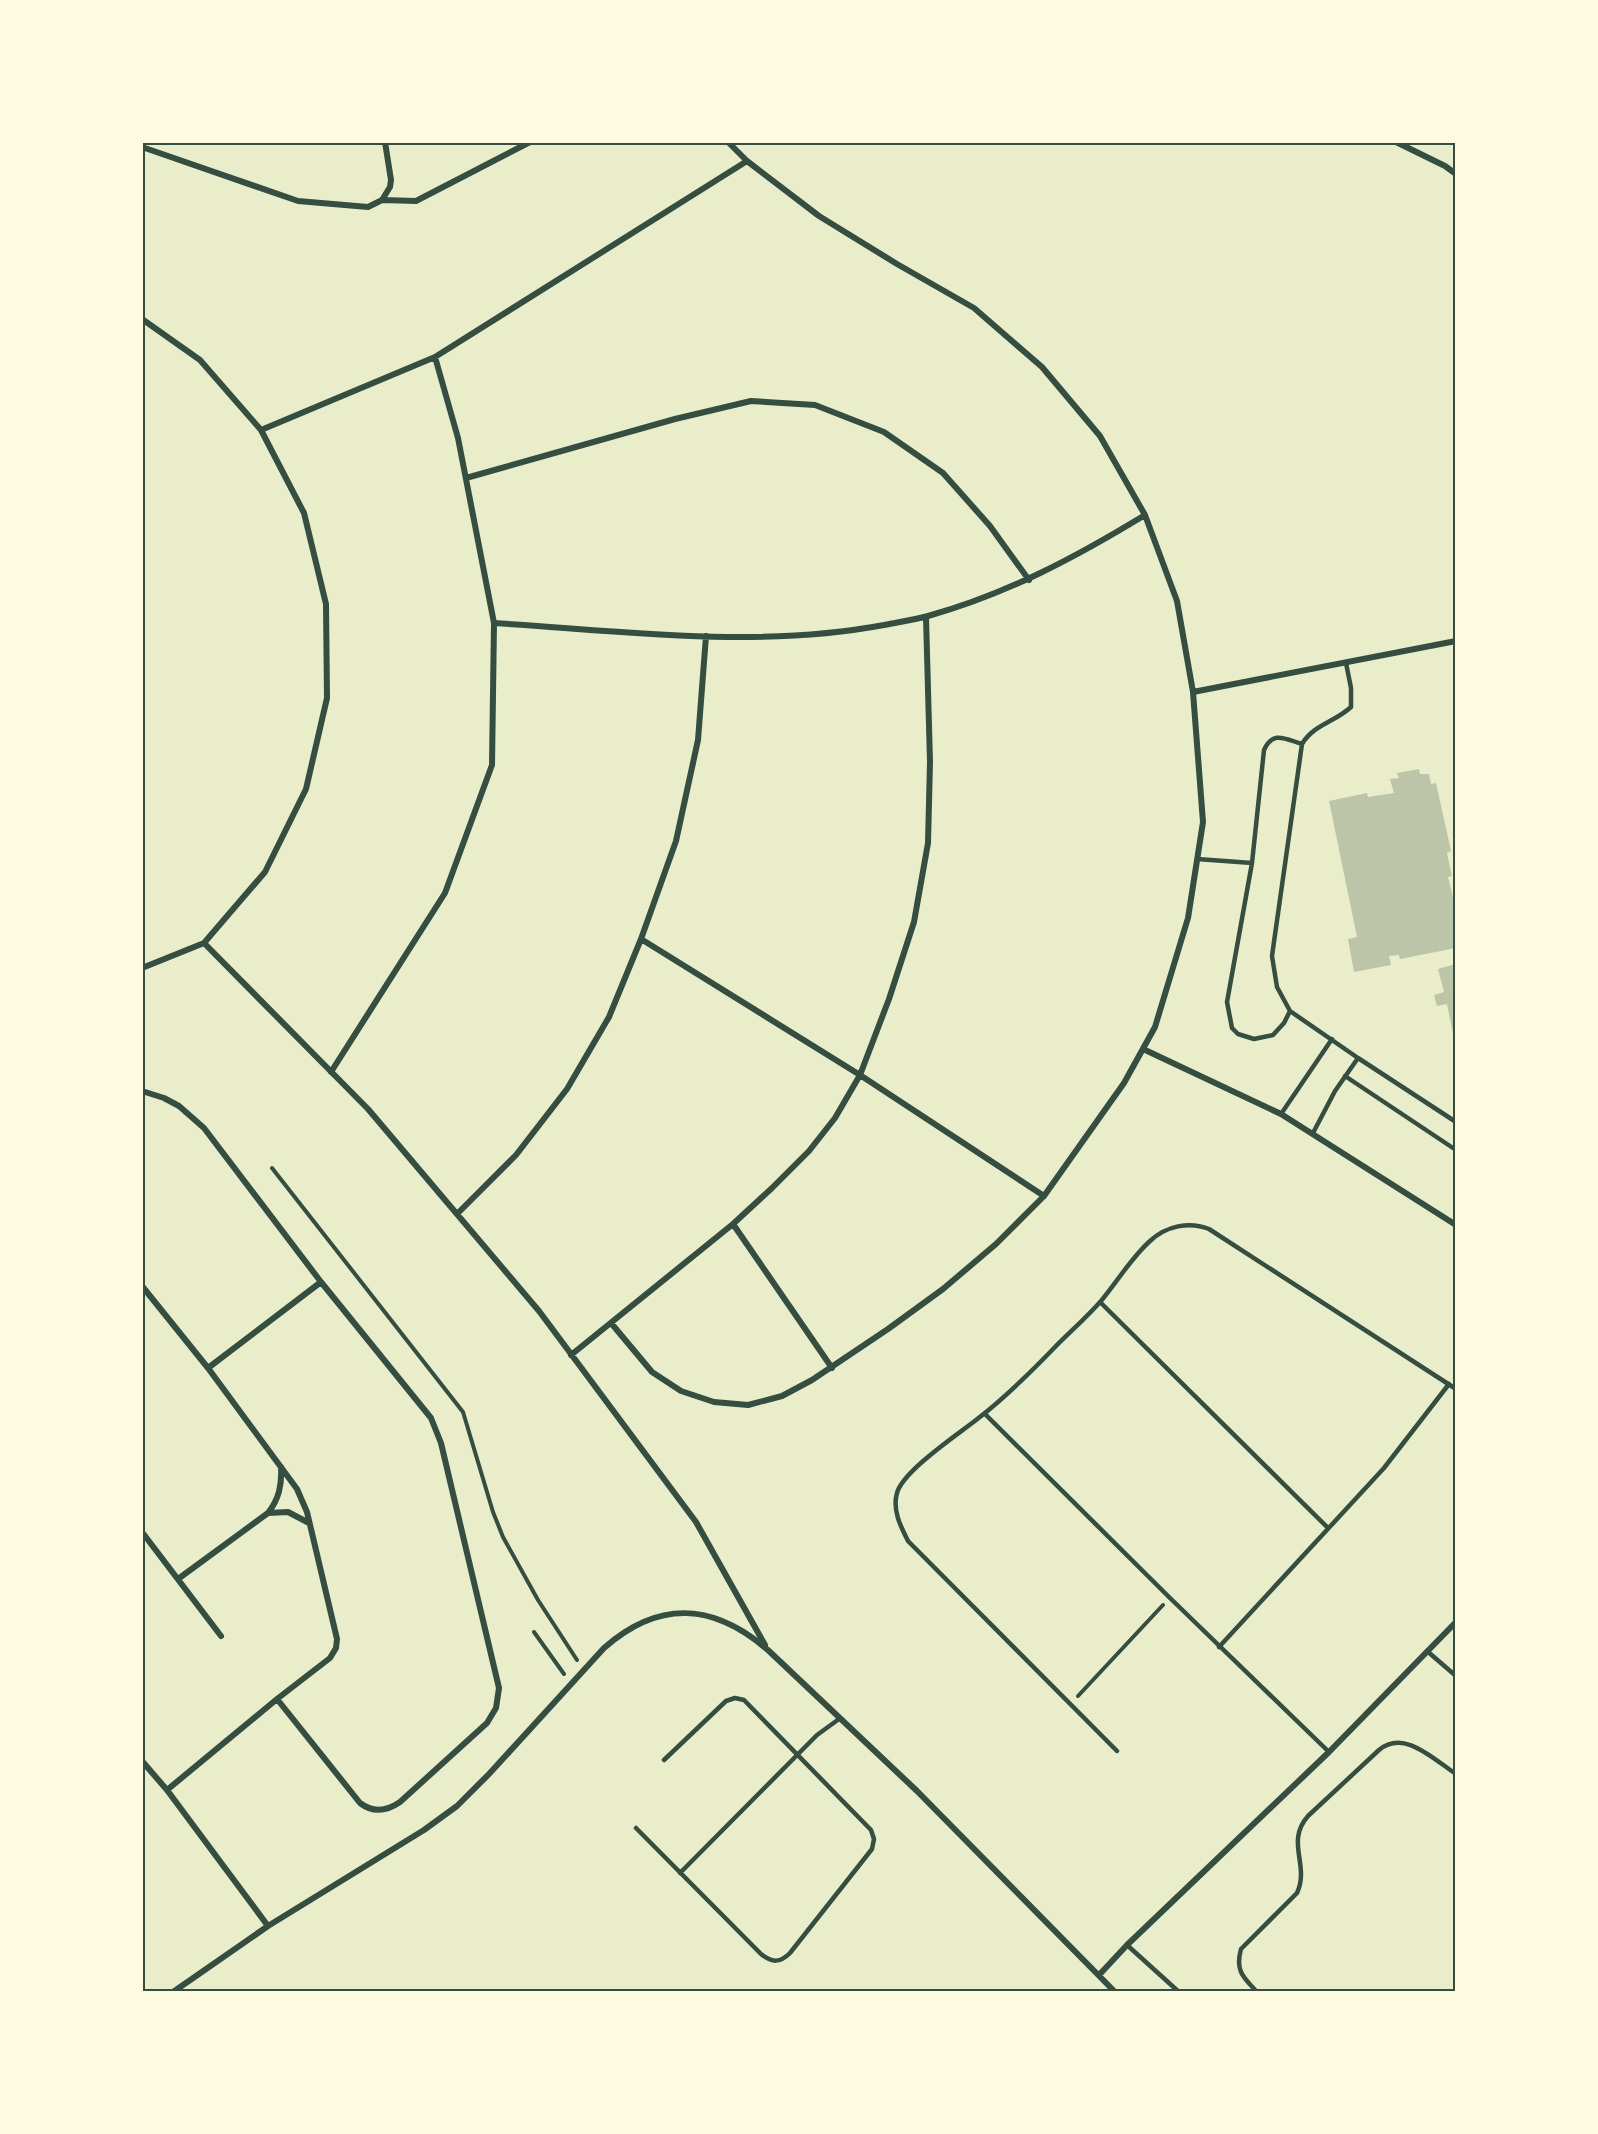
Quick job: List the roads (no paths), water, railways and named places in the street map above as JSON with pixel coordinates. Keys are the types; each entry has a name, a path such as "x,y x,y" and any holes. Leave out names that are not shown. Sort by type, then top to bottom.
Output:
{"street":[{"path":"142,147 298,201 360,208 382,200 387,194 391,180 386,142"},
{"path":"382,200 416,201 530,142"},
{"path":"611,1323 652,1372 681,1391 714,1402 748,1404 782,1396 832,1368 944,1288 996,1244 1044,1196 1124,1083 1155,1027 1188,918 1203,822 1193,692 1177,601 1145,514 1100,436 1042,367 974,308 819,216 747,161 728,142"},
{"path":"1396,142 1445,166 1455,174"},
{"path":"261,430 435,357 747,161"},
{"path":"142,319 200,360 261,430 304,513 326,604 327,698 306,789 265,872 204,944 142,968"},
{"path":"331,1072 445,893 492,765 494,623 458,438 435,357"},
{"path":"466,478 675,419 751,402 815,405 884,432 943,473 990,526 1029,580"},
{"path":"494,623 706,636 775,637 851,631 926,617 1029,580 1086,551 1145,514"},
{"path":"571,1355 733,1224 809,1151 835,1118 860,1075 889,999 914,922 928,843 930,762 926,617"},
{"path":"457,1214 516,1155 567,1089 609,1017 676,841 698,740 706,636"},
{"path":"1193,692 1455,641"},
{"path":"640,939 860,1075 1044,1196"},
{"path":"204,944 368,1109 539,1311 696,1522 769,1651"},
{"path":"1143,1048 1281,1114 1455,1225"},
{"path":"142,1091 164,1098 178,1106 204,1128 321,1282 425,1408 436,1428 497,1678 498,1698 496,1708 487,1723 400,1802 386,1810 365,1807 360,1803 277,1699"},
{"path":"733,1224 832,1368"},
{"path":"208,1368 321,1282"},
{"path":"142,1286 208,1368 300,1495 337,1639 336,1648 330,1658 167,1790"},
{"path":"178,1579 268,1513 274,1505 281,1486 280,1467"},
{"path":"268,1513 288,1512 309,1523"},
{"path":"142,1532 221,1636"},
{"path":"173,1992 268,1926 424,1830 457,1806 604,1648 618,1636 659,1615 689,1612 715,1617 750,1634 916,1791 1100,1974 1115,1992"},
{"path":"1100,1974 1127,1945 1329,1752 1455,1622"},
{"path":"142,1761 167,1790 268,1926"}],"lane":[{"path":"1346,663 1351,688 1351,707 1343,714 1313,730 1302,744 1272,956 1277,987 1290,1011 1455,1122"},
{"path":"1290,1011 1274,1035 1254,1039 1238,1034 1232,1028 1227,1002 1252,863 1264,750 1268,742 1274,738 1302,744"},
{"path":"1197,859 1252,863"},
{"path":"1281,1114 1332,1039"},
{"path":"1313,1133 1345,1076 1358,1058"},
{"path":"1345,1076 1455,1150"},
{"path":"1117,1751 908,1541 899,1522 896,1506 897,1493 908,1475 985,1414 1021,1382 1100,1302 1150,1240 1167,1230 1186,1225 1198,1225 1209,1229 1455,1389"},
{"path":"1100,1302 1328,1528"},
{"path":"1219,1647 1384,1468 1449,1384"},
{"path":"985,1414 1219,1647 1329,1752"},
{"path":"1427,1651 1455,1676"},
{"path":"636,1828 768,1960 776,1962 784,1959 873,1848 872,1830 744,1700 735,1698 726,1701 664,1760"},
{"path":"680,1873 796,1755 817,1735 839,1719"},
{"path":"1257,1992 1240,1974 1238,1961 1241,1949 1297,1893 1302,1874 1297,1838 1308,1816 1386,1744 1403,1742 1412,1745 1455,1774"},
{"path":"1127,1945 1179,1992"}]}
